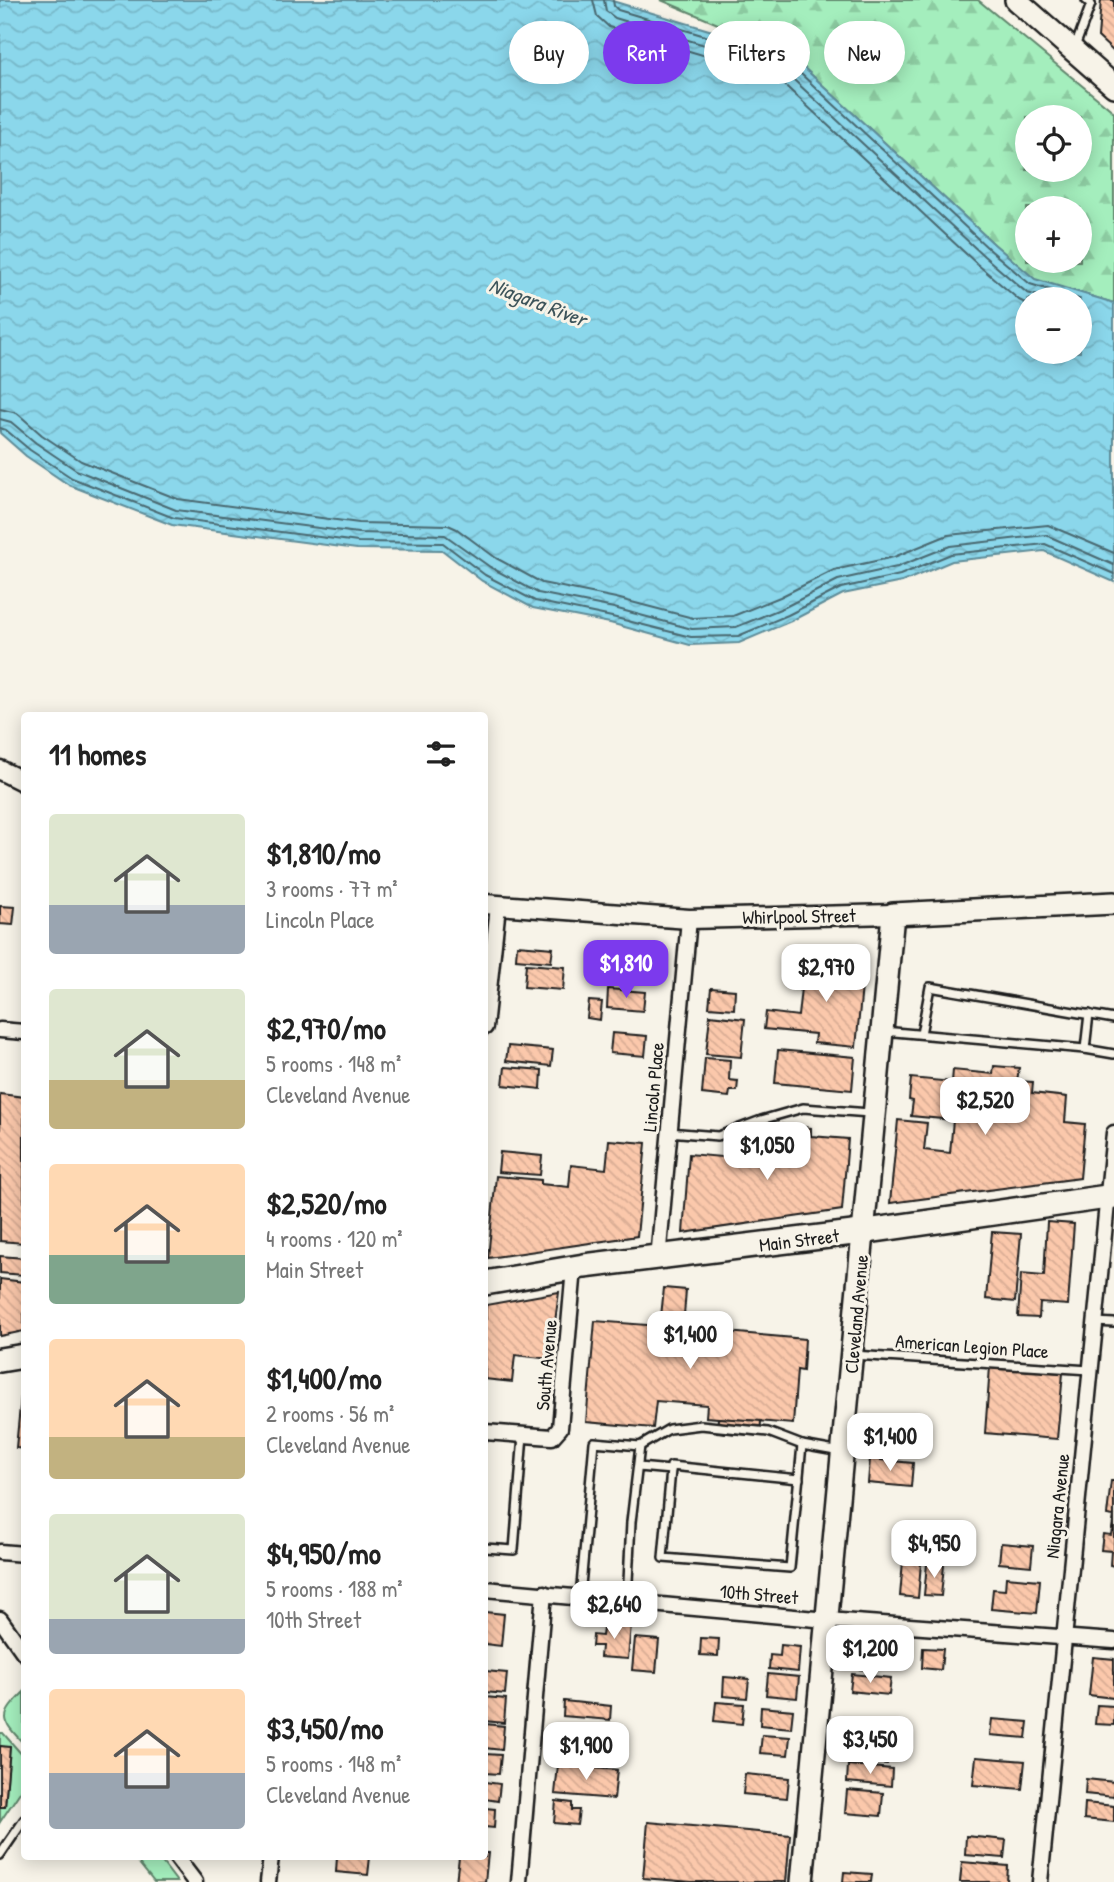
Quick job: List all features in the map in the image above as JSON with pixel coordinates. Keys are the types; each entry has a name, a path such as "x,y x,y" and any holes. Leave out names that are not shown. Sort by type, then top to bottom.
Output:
{"main road":[{"path":"1016,0 1114,86"},
{"name":"Whirlpool Street","path":"893,914 1114,903"},
{"name":"Cleveland Avenue","path":"803,1882 893,914"},
{"name":"Main Street","path":"488,1282 574,1268 1111,1196"},
{"path":"0,1360 21,1356"}],"street":[{"path":"0,770 21,780"},
{"path":"488,966 491,905"},
{"name":"Whirlpool Street","path":"491,905 689,919 893,914"},
{"name":"Lincoln Place","path":"658,1258 689,919"},
{"path":"0,1030 21,1032"},
{"name":"Niagara Avenue","path":"1040,1882 1062,1637 1111,1196 1114,1133"},
{"name":"South Avenue","path":"488,1432 552,1437 560,1427 574,1268"},
{"path":"0,1552 21,1554"},
{"name":"10th Street","path":"488,1589 827,1620 1114,1641"},
{"path":"519,1882 544,1593"},
{"path":"0,1619 21,1649"},
{"path":"178,1860 195,1882"},
{"path":"268,1882 271,1860"}],"lane":[{"path":"1074,51 1091,4 1086,0"},
{"path":"921,1034 930,987 1114,1019"},
{"path":"1085,1049 1089,1014"},
{"path":"882,1031 1085,1049 1114,1054"},
{"path":"668,1132 718,1136 803,1108 875,1114"},
{"path":"1095,1322 1114,1323"},
{"name":"American Legion Place","path":"852,1354 1090,1370"},
{"path":"580,1597 594,1442 640,1446 669,1429 701,1425 768,1432 802,1445 843,1452"},
{"path":"488,1548 514,1550 523,1436"},
{"path":"799,1479 671,1466 663,1558 790,1568 799,1479 802,1445"},
{"path":"628,1601 631,1522 640,1446"},
{"path":"638,1467 671,1470"},
{"path":"0,1855 21,1824"}],"green space":[{"path":"661,0 978,0 1114,112 1114,303 1092,297 1092,287 1059,287 1035,280 1027,273 1092,273 1092,196 1015,196 1015,262 810,73 810,21 711,21"},
{"path":"21,1695 21,1741 7,1723 10,1707"},
{"path":"0,1733 3,1733 21,1754 21,1790 0,1822 0,1807 5,1807 10,1748 0,1746"},
{"path":"136,1860 160,1860 177,1882 154,1882"}],"water":[{"name":"Niagara River","path":"0,0 609,0 679,21 603,21 603,84 690,84 690,24 704,28 704,84 810,84 810,73 1015,262 1015,273 1028,273 1035,279 1061,287 1015,287 1015,364 1092,364 1092,296 1114,303 1114,582 1044,551 952,561 902,582 843,594 791,621 739,643 690,645 610,623 533,608 482,581 442,550 357,549 172,525 69,485 26,456 0,433"}],"building":[{"path":"1101,0 1114,0 1114,52 1098,37"},
{"path":"0,906 15,907 13,925 0,924"},
{"path":"517,945 553,948 551,962 516,959"},
{"path":"804,960 864,966 856,1047 814,1043 815,1034 764,1029 766,1012 798,1016"},
{"path":"526,964 565,967 563,990 524,987"},
{"path":"711,988 735,990 734,1009 709,1007"},
{"path":"608,989 645,992 643,1011 607,1008"},
{"path":"589,1001 602,1002 600,1020 587,1018"},
{"path":"710,1015 745,1019 741,1057 706,1054"},
{"path":"612,1033 647,1036 645,1056 610,1053"},
{"path":"508,1046 553,1050 551,1066 506,1061"},
{"path":"778,1050 855,1057 852,1090 775,1083"},
{"path":"705,1058 730,1060 729,1080 738,1081 737,1091 730,1091 729,1097 702,1094"},
{"path":"994,1066 1019,1068 1017,1081 1033,1082 1032,1093 1067,1097 1065,1122 1085,1124 1080,1178 890,1203 898,1120 927,1123 924,1150 950,1153 953,1120 911,1116 911,1078 952,1082 953,1070 993,1074"},
{"path":"505,1067 542,1070 541,1089 503,1085"},
{"path":"0,1094 21,1097 21,1243 0,1241"},
{"path":"776,1124 811,1128 811,1136 848,1139 842,1210 683,1233 689,1154 754,1160 755,1151 774,1153"},
{"path":"609,1140 646,1143 637,1236 488,1258 496,1176 541,1180 541,1184 569,1187 571,1165 606,1169"},
{"path":"500,1152 542,1156 540,1175 498,1172"},
{"path":"1047,1222 1074,1224 1068,1305 1040,1303 1039,1318 1018,1317 1021,1274 1044,1276"},
{"path":"992,1232 1021,1234 1015,1302 986,1299"},
{"path":"0,1256 21,1258 21,1275 0,1273"},
{"path":"0,1279 21,1282 21,1332 0,1336"},
{"path":"664,1288 686,1290 683,1328 805,1339 803,1371 797,1370 793,1424 706,1417 707,1405 656,1401 653,1428 586,1422 595,1321 660,1326"},
{"path":"559,1292 550,1359 515,1355 512,1382 488,1379 488,1305"},
{"path":"990,1367 1063,1373 1057,1439 985,1433"},
{"path":"21,1396 21,1449 16,1448"},
{"path":"718,1418 761,1421 760,1436 717,1432"},
{"path":"870,1459 913,1463 911,1487 868,1483"},
{"path":"1111,1481 1114,1481 1114,1516 1107,1515"},
{"path":"1114,1516 1114,1566 1110,1565 1111,1551 1101,1550 1103,1534 1111,1535"},
{"path":"1001,1543 1033,1546 1031,1566 999,1563"},
{"path":"903,1561 921,1563 918,1598 900,1596"},
{"path":"927,1564 944,1565 941,1596 924,1595"},
{"path":"1006,1577 1040,1580 1037,1613 991,1609 993,1589 1005,1590"},
{"path":"488,1612 504,1614 501,1646 488,1644"},
{"path":"604,1622 631,1624 628,1659 600,1657 601,1646 592,1646 593,1635 602,1636"},
{"path":"854,1637 897,1642 894,1666 870,1663 870,1670 860,1669 861,1664 852,1663"},
{"path":"635,1638 659,1640 656,1672 632,1670"},
{"path":"701,1638 719,1639 718,1656 700,1655"},
{"path":"781,1645 800,1647 798,1672 769,1669 770,1655 780,1656"},
{"path":"923,1648 943,1649 941,1670 922,1668"},
{"path":"1093,1657 1114,1659 1114,1698 1089,1695"},
{"path":"488,1671 507,1673 505,1694 488,1692"},
{"path":"768,1674 799,1677 797,1698 766,1695"},
{"path":"852,1674 891,1678 889,1695 850,1691"},
{"path":"724,1677 749,1679 747,1698 723,1696"},
{"path":"488,1697 506,1699 504,1723 488,1721"},
{"path":"564,1701 611,1706 610,1720 563,1716"},
{"path":"716,1702 744,1704 742,1724 714,1721"},
{"path":"1097,1705 1114,1706 1114,1725 1095,1724"},
{"path":"761,1707 793,1710 791,1728 760,1725"},
{"path":"992,1719 1028,1722 1026,1738 990,1735"},
{"path":"851,1721 884,1724 883,1744 850,1741"},
{"path":"488,1724 504,1726 502,1750 488,1748"},
{"path":"762,1735 790,1737 788,1755 760,1753"},
{"path":"558,1739 588,1741 586,1759 557,1757"},
{"path":"847,1744 888,1747 887,1764 845,1760"},
{"path":"0,1746 10,1747 5,1807 0,1807"},
{"path":"488,1754 501,1755 499,1774 488,1773"},
{"path":"976,1757 1025,1761 1022,1789 973,1785"},
{"path":"558,1765 617,1770 614,1799 555,1794"},
{"path":"848,1765 892,1769 891,1786 847,1782"},
{"path":"745,1774 789,1778 787,1798 743,1794"},
{"path":"1086,1779 1114,1782 1114,1797 1085,1794"},
{"path":"488,1782 500,1784 498,1801 488,1799"},
{"path":"847,1790 883,1793 881,1816 845,1813"},
{"path":"556,1801 572,1803 572,1810 579,1810 577,1825 554,1823"},
{"path":"1085,1803 1114,1806 1114,1822 1084,1819"},
{"path":"488,1808 495,1809 494,1828 488,1827"},
{"path":"648,1822 790,1835 786,1882 692,1882 643,1878"},
{"path":"966,1836 1006,1840 1004,1858 965,1855"},
{"path":"337,1860 370,1860 368,1875 336,1872"},
{"path":"459,1860 487,1860 485,1882 456,1882"},
{"path":"962,1862 1008,1866 1007,1882 960,1882"},
{"path":"844,1872 872,1874 871,1882 843,1882"}]}
